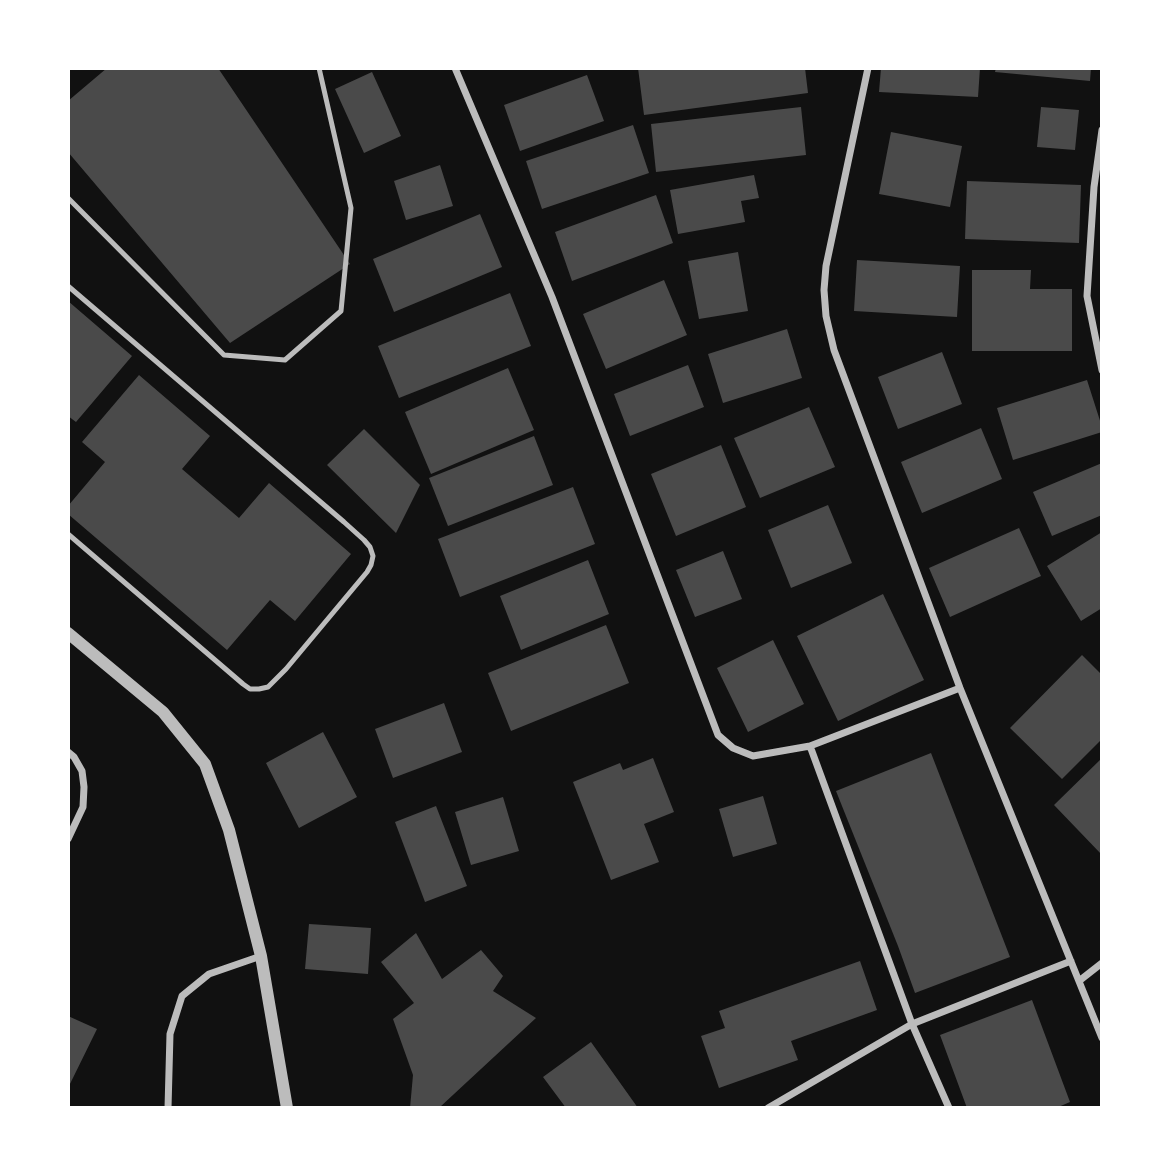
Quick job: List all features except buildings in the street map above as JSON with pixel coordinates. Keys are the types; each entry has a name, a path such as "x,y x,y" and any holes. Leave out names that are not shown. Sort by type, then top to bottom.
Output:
{"street":[{"path":"455,68 552,297 718,735 733,748 753,756 810,746 960,688"},
{"path":"868,68 826,266 826,317 834,350 960,688 1102,1038"},
{"path":"1102,130 1087,296 1102,370"},
{"path":"68,633 163,712 205,764 229,830 261,956 287,1108"},
{"path":"810,746 912,1024 949,1108"},
{"path":"68,752 82,771 84,787 83,807 68,839"},
{"path":"168,1108 170,1034 182,996 209,974 261,956"},
{"path":"768,1108 912,1024 1071,961"},
{"path":"1079,981 1102,963"}],"lane":[{"path":"68,198 224,355 285,360 341,311 351,208 319,68"},
{"path":"68,286 344,522 370,547 373,556 372,565 367,572 286,669 268,687 250,689 68,534"}]}
